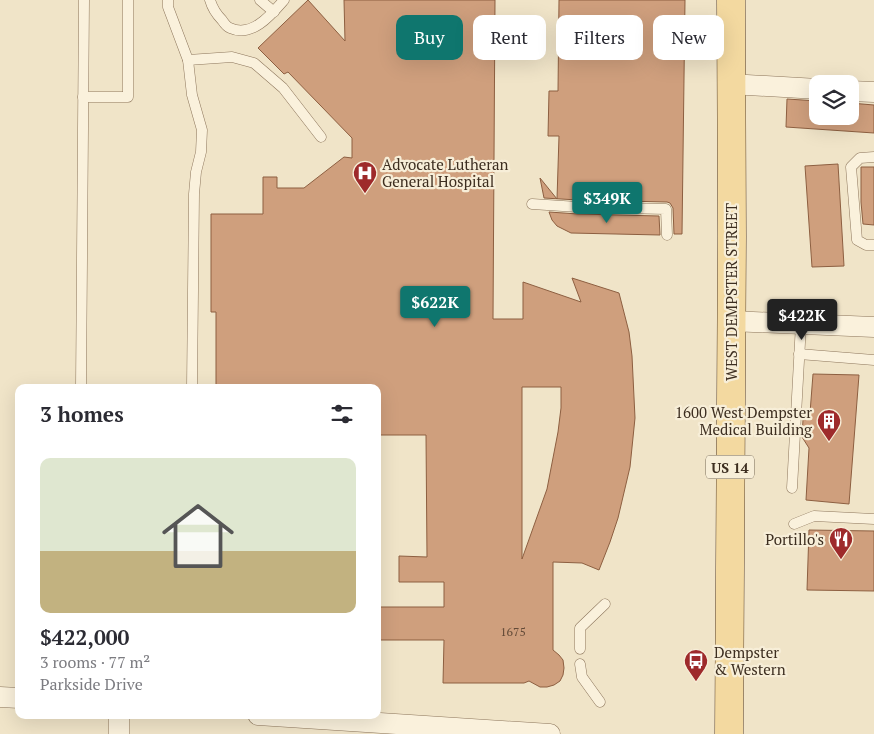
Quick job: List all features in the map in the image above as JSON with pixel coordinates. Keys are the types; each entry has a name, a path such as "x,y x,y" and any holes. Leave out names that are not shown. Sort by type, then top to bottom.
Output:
{"main road":[{"name":"WEST DEMPSTER STREET","path":"729,734 732,227 731,0"}],"street":[{"path":"730,84 809,88"},
{"path":"859,91 874,92"},
{"path":"731,321 874,327"},
{"path":"0,697 15,698"},
{"path":"119,719 119,734"},
{"path":"286,719 348,728 550,734"}],"lane":[{"path":"81,384 84,0"},
{"path":"83,97 128,97 128,0"},
{"path":"168,0 168,7 188,60 192,95 202,130 201,152 196,172 194,194 192,384"},
{"path":"210,0 219,17 229,28 244,31 254,28 274,12 284,0"},
{"path":"260,0 274,12"},
{"path":"188,60 232,58 254,63 283,88 321,138"},
{"path":"874,157 860,158 851,167 857,240 866,245 874,245"},
{"path":"532,204 666,209 667,235"},
{"path":"792,488 801,324"},
{"path":"799,354 874,360"},
{"path":"794,524 814,516 874,519"},
{"path":"580,649 580,628 605,604"},
{"path":"580,664 582,677 600,702"}],"building":[{"path":"308,0 345,41 344,0 495,0 495,15 473,15 473,60 495,60 493,319 523,319 523,282 581,302 572,278 619,293 629,332 632,356 635,418 630,467 618,518 610,542 599,570 582,563 553,562 553,650 563,660 564,668 560,681 554,685 540,687 529,681 524,683 443,683 444,640 381,640 381,607 444,607 444,582 399,582 399,556 427,557 426,435 381,435 381,384 216,384 216,312 211,312 211,214 263,214 263,177 277,177 277,188 304,188 344,157 352,158 352,138 288,72 284,74 258,48","holes":["522,387 561,387 558,432 547,489 522,559"]},
{"path":"559,0 685,0 685,15 653,15 653,60 684,60 682,234 674,234 673,208 667,202 557,199 559,136 548,136 549,91 558,91 558,60 643,60 643,15 559,15"},
{"path":"787,99 809,100 809,125 859,125 859,104 874,105 874,133 786,127"},
{"path":"838,164 844,266 812,267 805,166"},
{"path":"861,167 874,167 874,225 863,224"},
{"path":"540,178 557,199 544,198"},
{"path":"549,212 659,216 660,235 571,233 557,226"},
{"name":"1600 West Dempster Medical Building","path":"813,374 859,375 849,504 806,500 809,448 802,437 803,420 810,413"},
{"name":"Portillo's","path":"809,530 874,531 874,591 807,590"}],"place":[{"name":"Advocate Lutheran General Hospital","path":"365,194"},
{"name":"1600 West Dempster Medical Building","path":"829,442"},
{"name":"Portillo's","path":"841,560"},
{"name":"Dempster & Western","path":"696,682"}]}
